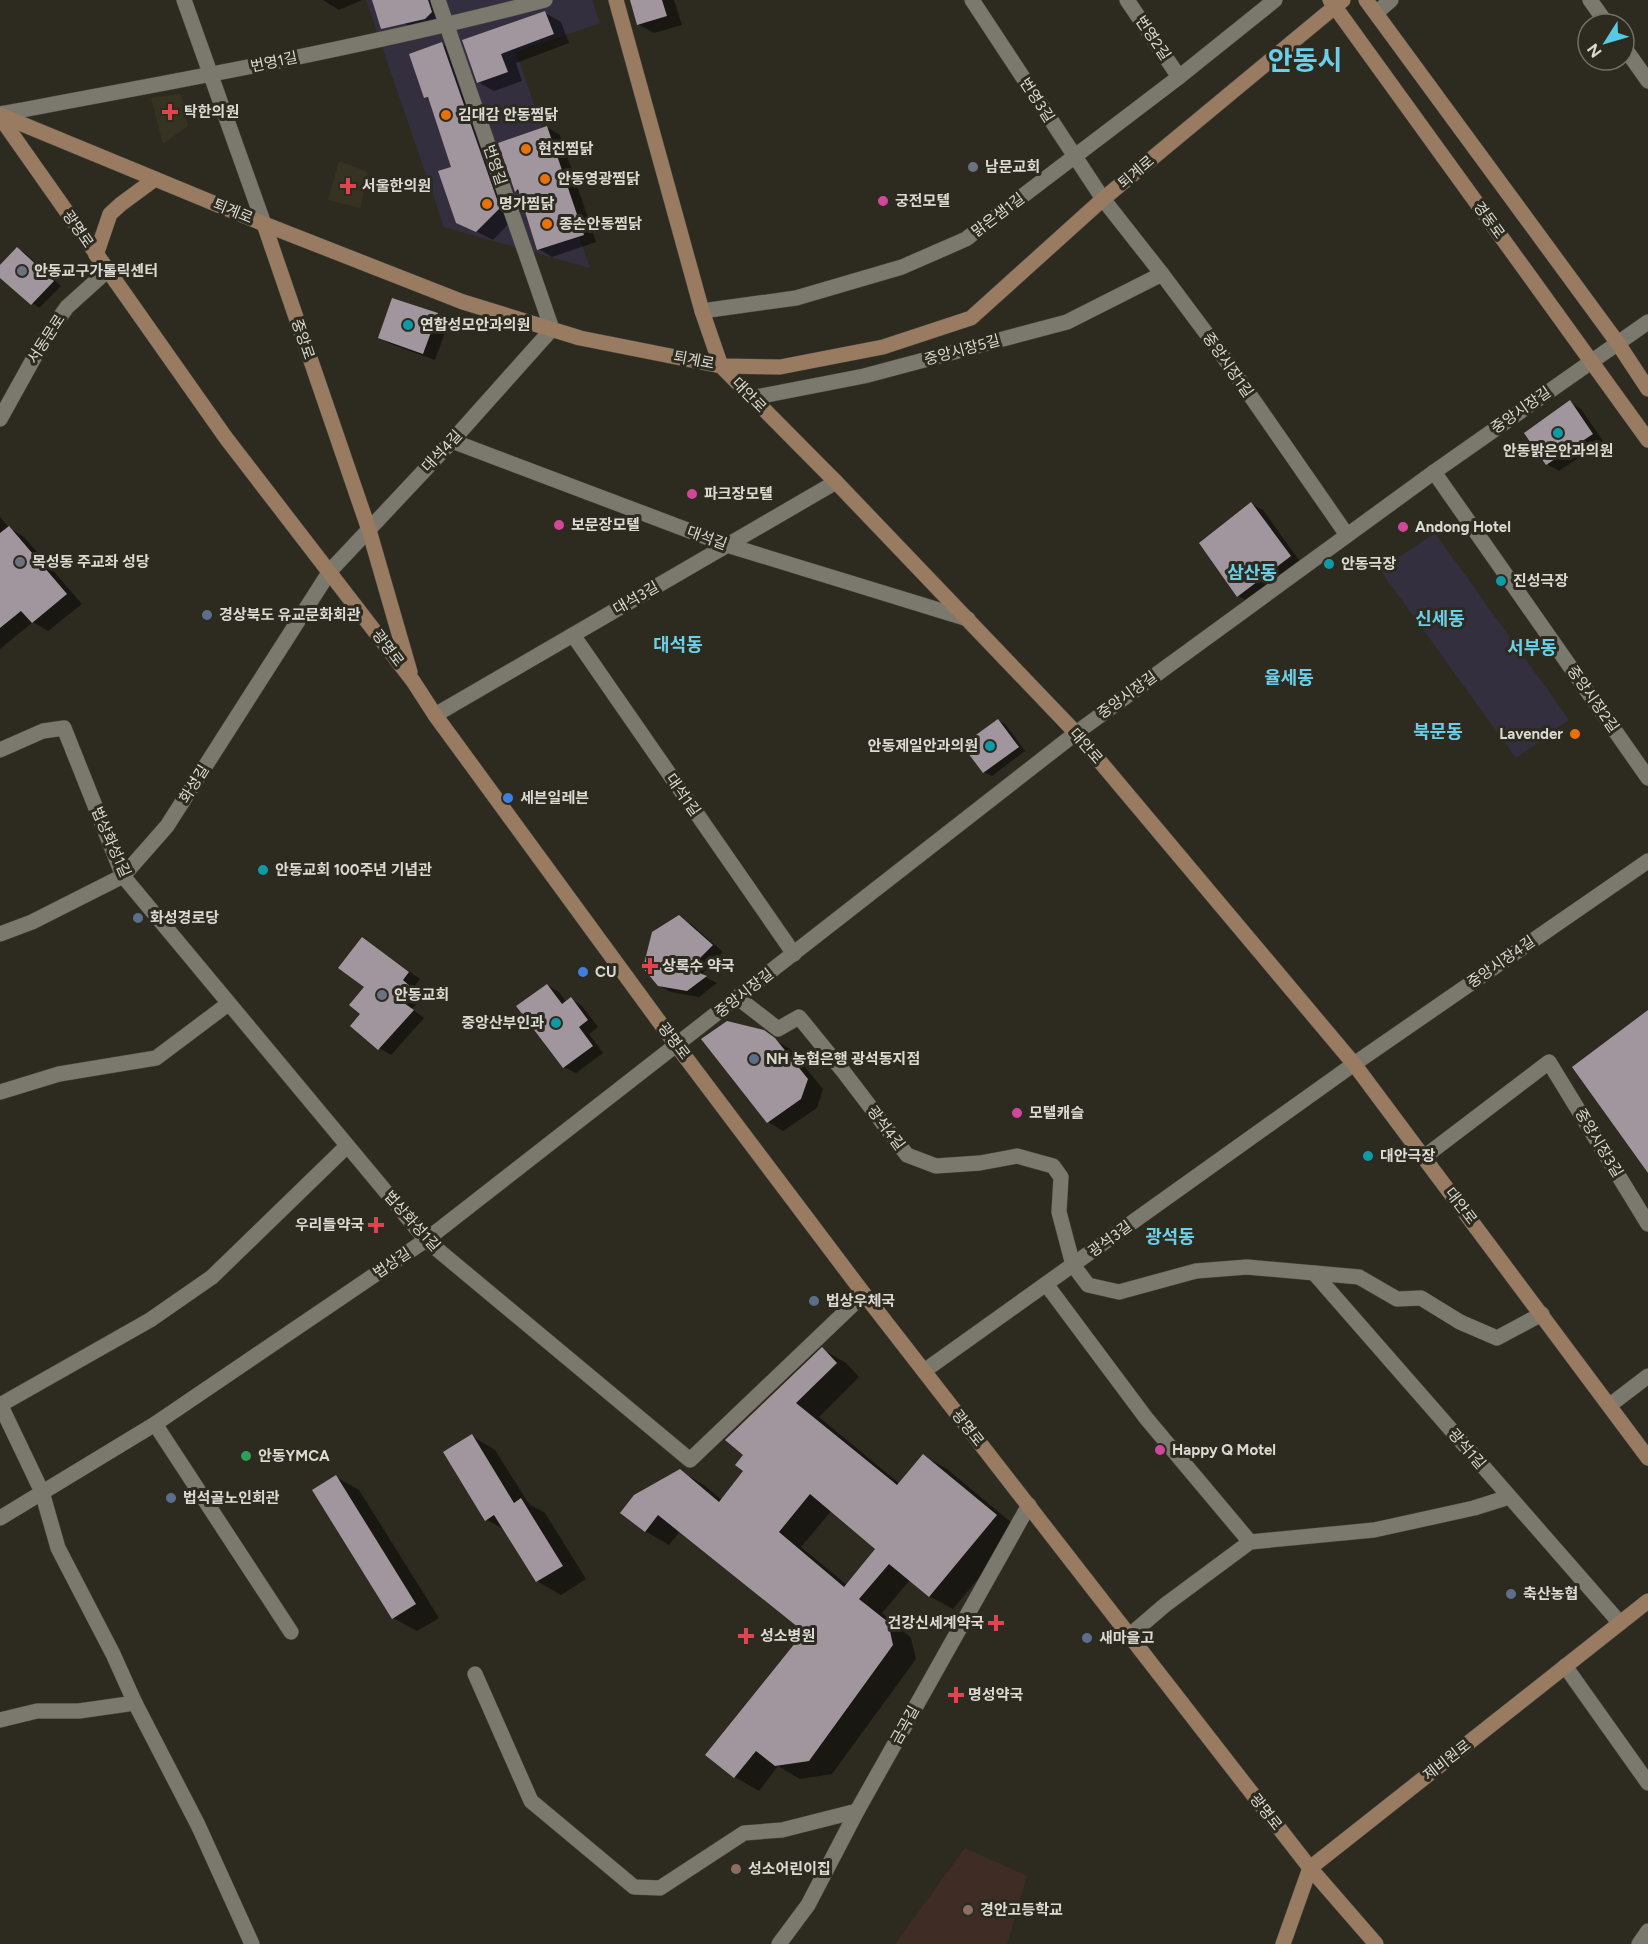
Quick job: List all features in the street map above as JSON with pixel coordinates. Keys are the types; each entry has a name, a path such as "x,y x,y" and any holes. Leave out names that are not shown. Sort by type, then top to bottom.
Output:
{"street":[{"name":"중앙로","path":"184,0 369,530 413,681"},
{"name":"번영길","path":"438,0 552,329"},
{"name":"번영1길","path":"0,115 211,75 447,26 545,0"},
{"name":"대안로","path":"616,0 702,310 721,366 836,482 1076,733 1354,1064 1648,1458"},
{"name":"번영3길","path":"972,0 1103,199"},
{"name":"번영2길","path":"1127,0 1179,77"},
{"name":"맑은샘1길","path":"702,310 796,298 902,267 966,238 1179,77 1275,0"},
{"name":"경동로","path":"1366,0 1617,342 1648,388"},
{"path":"1376,13 1391,0"},
{"name":"경동로","path":"1336,2 1648,440"},
{"name":"퇴계로","path":"0,115 264,224 464,302 580,338 721,366 780,367 882,347 970,318 1103,199 1336,2"},
{"path":"1636,64 1648,81"},
{"name":"광명로","path":"0,115 226,438 413,681 435,715 676,1046 864,1294 1310,1868 1377,1944"},
{"path":"96,255 110,214 155,179"},
{"name":"중앙시장1길","path":"1103,199 1218,349 1347,535"},
{"name":"서동문로","path":"0,419 45,338 67,307 107,271"},
{"name":"중앙시장5길","path":"752,398 864,376 1067,322 1162,274"},
{"name":"중앙시장길","path":"676,1046 1076,733 1434,472 1590,360 1648,322"},
{"name":"대석4길","path":"330,571 452,441 552,329"},
{"name":"대석길","path":"452,441 726,545 968,619"},
{"name":"중앙시장2길","path":"1434,472 1648,778"},
{"name":"대석3길","path":"435,715 836,482"},
{"name":"화성길","path":"0,934 32,922 123,876 167,826 330,571"},
{"name":"대석1길","path":"573,635 794,954"},
{"name":"법상화성1길","path":"0,750 43,731 64,728 123,876 426,1240 690,1461 864,1294"},
{"name":"중앙시장4길","path":"1354,1064 1648,861"},
{"name":"광석4길","path":"738,998 778,1029 799,1017 907,1155 936,1166 980,1163 1017,1156 1053,1166 1061,1177 1059,1212 1073,1264"},
{"path":"0,1092 59,1074 156,1058 228,1004"},
{"name":"법상길","path":"0,1518 155,1424 426,1240 676,1046"},
{"name":"중앙시장3길","path":"1424,1157 1549,1062 1648,1224"},
{"name":"광석3길","path":"924,1371 1354,1064"},
{"path":"252,1944 198,1825 58,1548 42,1492 0,1404 150,1320 212,1277 347,1146"},
{"path":"1073,1264 1088,1285 1119,1292 1196,1271 1247,1267 1359,1277 1396,1299 1421,1298 1460,1322 1497,1338 1542,1314"},
{"name":"광석1길","path":"1314,1273 1620,1623"},
{"path":"1046,1284 1146,1418 1250,1542"},
{"path":"1610,1405 1648,1376"},
{"path":"155,1424 291,1632"},
{"path":"1130,1635 1165,1605 1250,1542 1374,1530 1474,1508 1509,1497"},
{"name":"금곡길","path":"779,1944 808,1905 857,1811 1029,1505"},
{"name":"제비원로","path":"1310,1868 1648,1601"},
{"path":"1565,1666 1648,1783"},
{"path":"475,1674 531,1801 634,1887 660,1888 744,1833 782,1830 857,1811"},
{"path":"0,1720 38,1711 78,1711 135,1703"},
{"path":"1283,1944 1310,1868"},
{"path":"1639,1944 1648,1931"}],"shaded area":[{"path":"366,0 592,0 600,23 516,52 590,268 444,227"},
{"name":"탁한의원","path":"181,94 188,126 163,144 151,98"},
{"name":"서울한의원","path":"339,161 368,172 360,208 328,200"},
{"path":"1435,533 1569,720 1516,758 1380,570"},
{"name":"경안고등학교","path":"965,1848 1027,1876 1007,1944 895,1944"}],"building":[{"path":"372,0 428,0 432,12 425,19 381,29"},
{"path":"630,0 662,0 667,16 637,25"},
{"path":"545,11 554,34 501,54 508,72 477,83 462,40"},
{"path":"442,42 500,208 476,232 456,223 438,171 451,167 428,97 424,98 409,54"},
{"path":"547,126 584,235 537,250 518,189 515,192 498,143"},
{"name":"안동교구가톨릭센터","path":"17,247 54,281 31,305 0,278 0,265"},
{"name":"연합성모안과의원","path":"392,298 438,313 423,354 378,338"},
{"name":"안동밝은안과의원","path":"1570,400 1593,434 1546,465 1524,433"},
{"path":"1251,502 1291,556 1237,597 1199,543"},
{"name":"목성동 주교좌 성당","path":"9,526 67,594 32,623 21,611 0,628 0,533"},
{"name":"안동제일안과의원","path":"998,719 1019,747 983,773 962,745"},
{"path":"679,915 713,945 689,969 707,976 687,991 658,986 643,968 652,932"},
{"name":"안동교회","path":"362,937 409,972 403,980 412,988 401,1001 414,1010 378,1050 350,1026 360,1014 349,1005 364,987 338,968"},
{"name":"중앙산부인과","path":"547,984 562,1004 571,997 588,1020 579,1027 593,1046 563,1068 516,1006"},
{"path":"1648,1010 1648,1173 1572,1067"},
{"name":"NH 농협은행 광석동지점","path":"727,1021 764,1030 775,1038 808,1079 801,1099 767,1123 701,1039"},
{"name":"성소병원","path":"822,1347 837,1363 796,1403 897,1485 923,1454 997,1515 929,1597 889,1564 859,1599 888,1622 893,1645 809,1761 775,1766 756,1751 734,1778 705,1755 804,1632 658,1515 645,1532 620,1513 634,1495 680,1469 719,1502 743,1471 735,1465 743,1455 725,1440","holes":["810,1494 875,1549 844,1587 779,1532"]},
{"path":"472,1434 514,1503 521,1498 563,1566 536,1582 494,1515 485,1521 443,1452"},
{"path":"336,1475 416,1604 392,1619 312,1490"}],"place":[{"name":"탁한의원","path":"170,112"},
{"name":"김대감 안동찜닭","path":"446,115"},
{"name":"현진찜닭","path":"526,149"},
{"name":"남문교회","path":"973,167"},
{"name":"안동영광찜닭","path":"545,179"},
{"name":"서울한의원","path":"348,186"},
{"name":"궁전모텔","path":"883,201"},
{"name":"명가찜닭","path":"487,204"},
{"name":"종손안동찜닭","path":"547,224"},
{"name":"안동교구가톨릭센터","path":"22,271"},
{"name":"연합성모안과의원","path":"408,325"},
{"name":"안동밝은안과의원","path":"1558,433"},
{"name":"파크장모텔","path":"692,494"},
{"name":"보문장모텔","path":"559,525"},
{"name":"Andong Hotel","path":"1403,527"},
{"name":"목성동 주교좌 성당","path":"20,562"},
{"name":"안동극장","path":"1329,564"},
{"name":"진성극장","path":"1501,581"},
{"name":"경상북도 유교문화회관","path":"207,615"},
{"name":"Lavender","path":"1575,734"},
{"name":"안동제일안과의원","path":"990,746"},
{"name":"세븐일레븐","path":"508,798"},
{"name":"안동교회 100주년 기념관","path":"263,870"},
{"name":"화성경로당","path":"138,918"},
{"name":"상록수 약국","path":"650,966"},
{"name":"CU","path":"583,972"},
{"name":"안동교회","path":"382,995"},
{"name":"중앙산부인과","path":"556,1023"},
{"name":"NH 농협은행 광석동지점","path":"754,1059"},
{"name":"모텔캐슬","path":"1017,1113"},
{"name":"대안극장","path":"1368,1156"},
{"name":"우리들약국","path":"376,1225"},
{"name":"법상우체국","path":"814,1301"},
{"name":"Happy Q Motel","path":"1160,1450"},
{"name":"안동YMCA","path":"246,1456"},
{"name":"법석골노인회관","path":"171,1498"},
{"name":"축산농협","path":"1511,1594"},
{"name":"건강신세계약국","path":"996,1623"},
{"name":"성소병원","path":"746,1636"},
{"name":"새마을고","path":"1087,1638"},
{"name":"명성약국","path":"956,1695"},
{"name":"성소어린이집","path":"736,1869"},
{"name":"경안고등학교","path":"968,1910"}],"district":[{"name":"안동시","path":"1305,60"},
{"name":"삼산동","path":"1252,573"},
{"name":"신세동","path":"1440,619"},
{"name":"대석동","path":"678,645"},
{"name":"서부동","path":"1532,648"},
{"name":"율세동","path":"1289,678"},
{"name":"북문동","path":"1438,732"},
{"name":"광석동","path":"1170,1237"}]}
